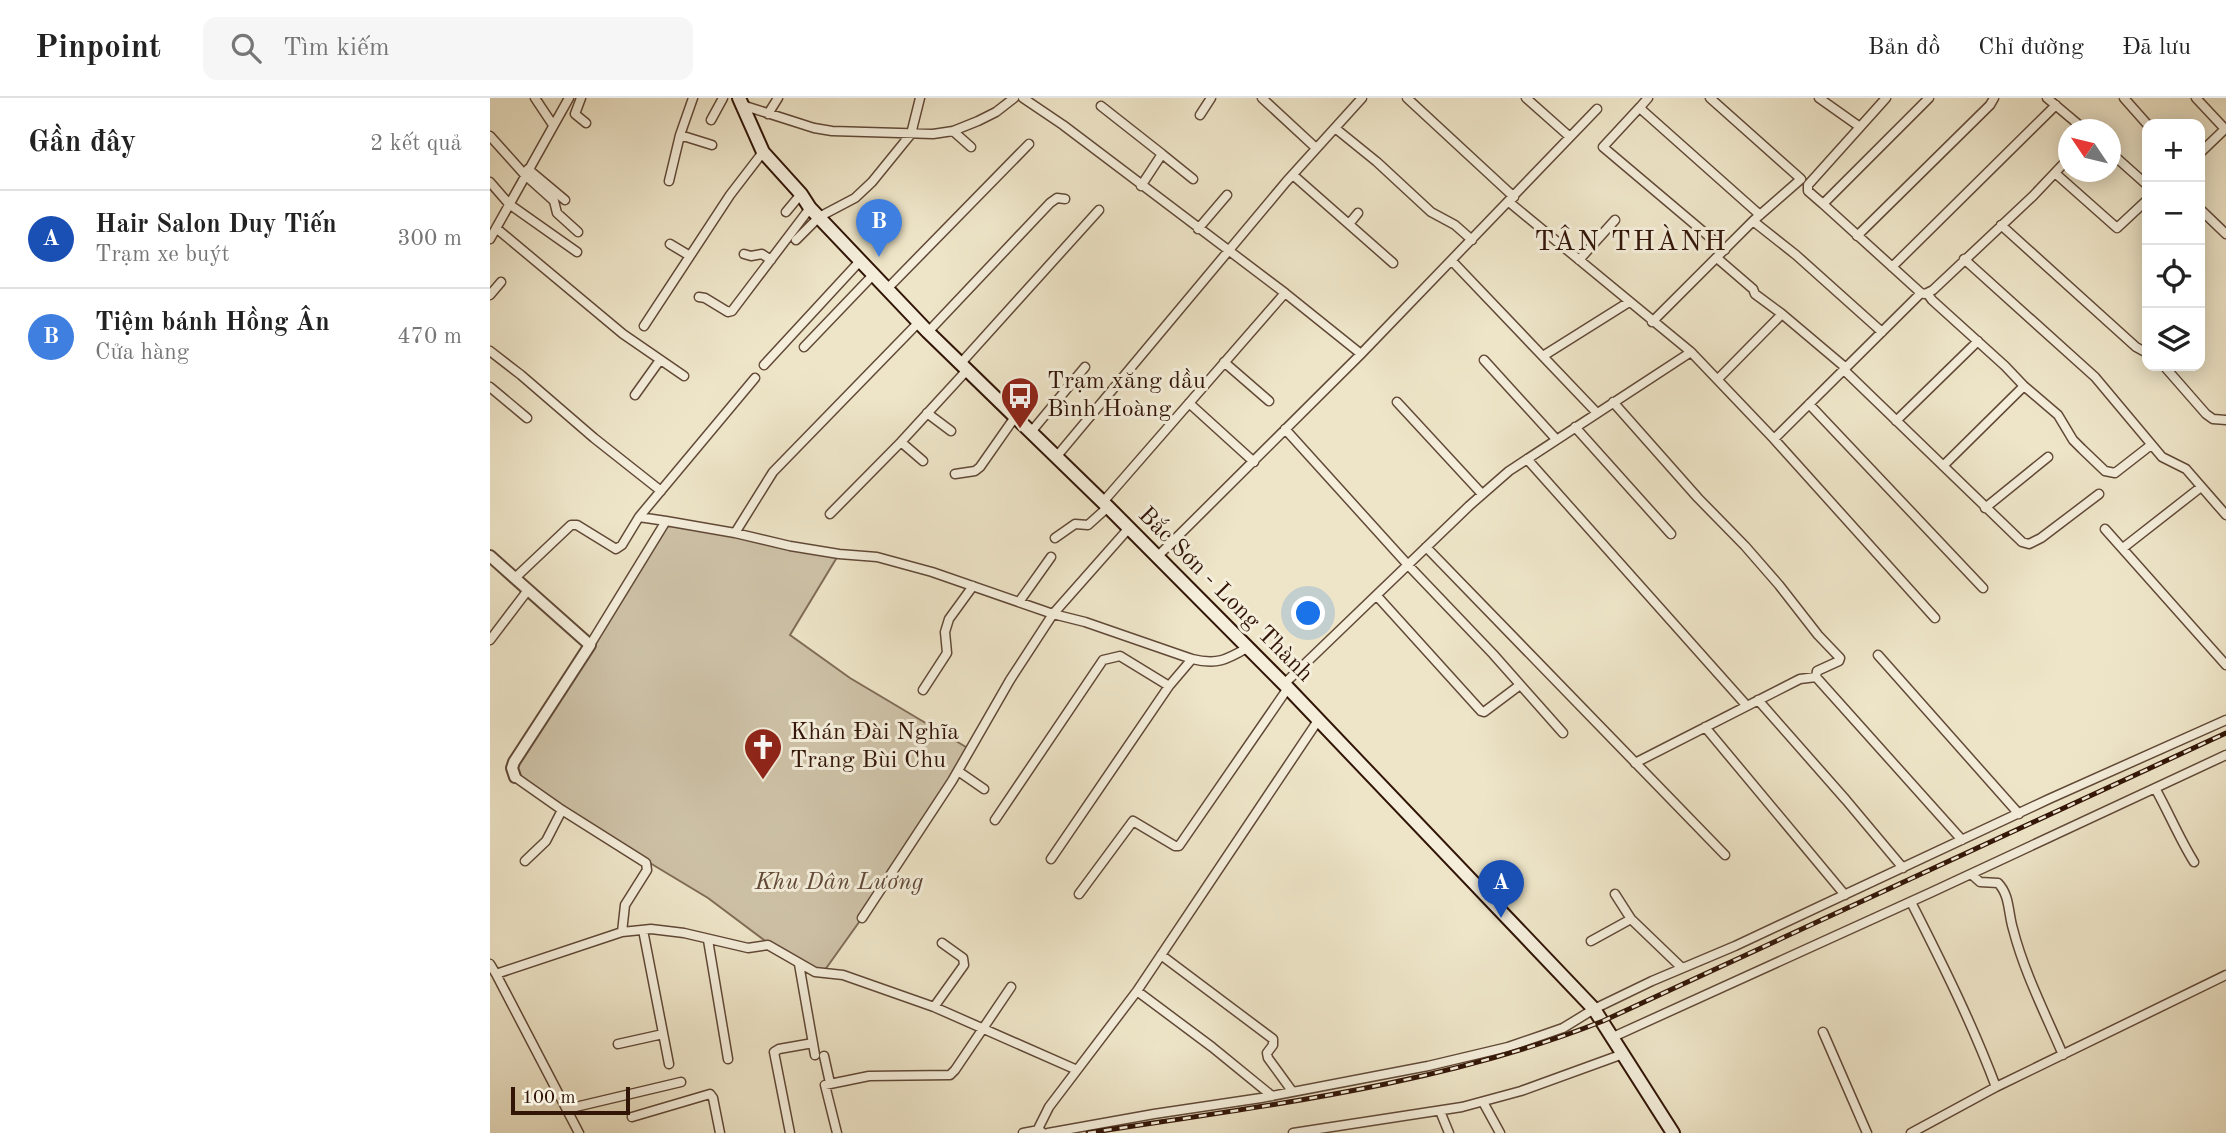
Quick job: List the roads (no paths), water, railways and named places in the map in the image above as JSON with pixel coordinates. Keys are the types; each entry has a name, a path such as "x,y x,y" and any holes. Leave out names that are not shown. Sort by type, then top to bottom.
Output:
{"main road":[{"name":"Bắc Sơn - Long Thành","path":"740,102 763,152 873,275 1319,719 1594,1009 1673,1133"}],"street":[{"path":"535,98 554,125"},
{"path":"490,239 569,98"},
{"path":"581,98 575,114 586,123"},
{"path":"669,181 680,135 693,98"},
{"path":"711,120 723,98"},
{"path":"768,114 778,98"},
{"path":"699,297 728,312 732,311 771,260 815,213 856,198 872,182 911,134 920,98"},
{"path":"740,102 768,114 832,131 933,134 953,131 996,112 1014,98"},
{"path":"1023,98 1296,300 1362,354"},
{"path":"1200,115 1211,98"},
{"path":"1262,98 1317,148"},
{"path":"1056,456 1293,174 1362,98"},
{"path":"1407,98 1511,200 1691,352 1774,439 1935,618"},
{"path":"1526,98 1570,137"},
{"path":"1648,98 1603,148 1725,250"},
{"path":"1710,98 1805,182 1808,191 1857,236 2058,415 2073,440 2108,473 2119,471 2151,445"},
{"path":"1819,98 1860,127"},
{"path":"1652,321 1756,218 1805,182 1886,98"},
{"path":"1823,204 1929,98"},
{"path":"1857,236 1994,98"},
{"path":"2047,98 2072,119"},
{"path":"2124,98 2143,119"},
{"path":"2196,98 2225,129 2205,148"},
{"path":"1892,267 2056,105"},
{"path":"1101,106 1193,179"},
{"path":"1640,107 1788,248 1882,332"},
{"path":"1157,557 1362,354 1597,109"},
{"path":"1335,128 1431,212 1455,225 1472,240"},
{"path":"953,131 971,147"},
{"path":"680,135 712,145"},
{"path":"490,136 554,201 557,213 578,232"},
{"path":"887,289 1029,144"},
{"path":"644,326 730,195 763,152"},
{"path":"1141,186 1162,154"},
{"path":"2121,162 2144,182"},
{"path":"1774,439 1882,332 1964,260 2058,170"},
{"path":"527,172 565,200"},
{"path":"2055,173 2117,228 2142,205"},
{"path":"1293,174 1393,263"},
{"path":"490,182 509,204 577,252"},
{"path":"786,212 801,194"},
{"path":"1198,229 1227,195"},
{"path":"734,533 773,472 1050,203 1056,198 1065,200"},
{"path":"830,514 928,413 1099,209"},
{"path":"796,240 815,213"},
{"path":"1349,224 1358,213"},
{"path":"2205,214 2226,234"},
{"path":"1579,260 1615,220"},
{"path":"2001,225 2142,350"},
{"path":"496,228 615,327 684,376"},
{"path":"670,244 690,256"},
{"path":"744,254 762,254 771,260"},
{"path":"1717,258 1753,289 1755,294 1845,369 2017,539 2029,544 2041,538 2099,494"},
{"path":"1964,260 2095,377 2151,445 2167,461 2186,469 2226,515"},
{"path":"764,365 860,261"},
{"path":"1452,261 1597,413"},
{"path":"804,347 873,275"},
{"path":"490,295 501,282"},
{"path":"1296,300 1302,292"},
{"path":"1055,538 1074,524 1088,525 1285,293"},
{"path":"1543,356 1629,302"},
{"path":"1718,379 1782,314"},
{"path":"1896,421 1978,341"},
{"path":"490,351 661,491"},
{"path":"1079,894 1133,821 1179,846 1286,686 1426,547 1509,471 1691,352"},
{"path":"635,395 660,360"},
{"path":"1484,360 1556,439"},
{"path":"1224,362 1269,401"},
{"path":"1031,432 1085,368"},
{"path":"2168,371 2206,414 2213,419 2226,420"},
{"path":"515,579 568,527 577,526 615,549 622,545 639,517 755,378"},
{"path":"1943,467 2024,386"},
{"path":"490,387 527,418"},
{"path":"1398,402 1482,495"},
{"path":"1613,402 1771,575 1838,656 1839,661 1817,671 1816,677"},
{"path":"1189,403 1254,462"},
{"path":"1809,404 1983,588"},
{"path":"928,413 951,431"},
{"path":"954,474 975,471 980,467 1015,417"},
{"path":"1575,427 1671,534"},
{"path":"1286,429 1563,733"},
{"path":"901,442 923,461"},
{"path":"1985,508 2048,457"},
{"path":"1527,459 1747,706"},
{"path":"2123,548 2201,487"},
{"path":"639,517 815,550 877,557 1207,663 1221,661 1247,648"},
{"path":"622,932 625,905 647,865 515,777 512,768 666,521"},
{"path":"862,918 958,771 1010,680 1053,614 1129,528"},
{"path":"2105,529 2226,665"},
{"path":"1426,547 1725,855"},
{"path":"490,556 590,645"},
{"path":"1019,602 1051,557"},
{"path":"923,690 947,653 945,632 948,619 972,586"},
{"path":"490,640 528,590"},
{"path":"1377,596 1482,712 1520,685"},
{"path":"1878,655 2020,814"},
{"path":"995,820 1103,660 1120,656 1170,686"},
{"path":"1051,859 1170,686 1192,659"},
{"path":"1635,762 1800,679 1816,677"},
{"path":"1816,677 1962,840"},
{"path":"1758,700 1903,868"},
{"path":"1023,1133 1041,1131 1042,1119 1049,1107 1137,992 1319,719"},
{"path":"1048,1133 1272,1096 1429,1066 1508,1047 1563,1028 1594,1009 1682,968 2226,720"},
{"path":"1705,727 1845,895"},
{"path":"1613,1037 2226,755"},
{"path":"958,771 984,789"},
{"path":"2155,788 2176,826 2176,834 2194,862"},
{"path":"525,861 546,841 562,810"},
{"path":"1971,874 1980,882 1998,883 2005,892 2013,929 2030,979 2063,1055"},
{"path":"1615,894 1631,919 1682,968"},
{"path":"1911,902 1963,1007 1996,1087"},
{"path":"1591,941 1631,919"},
{"path":"496,974 622,932 660,929 748,948 768,945 815,972 844,975 934,1007 1077,1070"},
{"path":"643,930 669,1064"},
{"path":"708,940 728,1059"},
{"path":"934,1007 964,965 963,958 942,943"},
{"path":"1161,956 1273,1039 1273,1045 1267,1053 1268,1058 1292,1091"},
{"path":"490,964 579,1133"},
{"path":"799,964 813,1044 828,1084 837,1133"},
{"path":"1911,1133 1996,1087 2226,975"},
{"path":"814,1088 869,1076 950,1075 1010,987"},
{"path":"1137,992 1212,1047 1272,1096"},
{"path":"1823,1032 1867,1133"},
{"path":"618,1044 663,1034"},
{"path":"790,1133 774,1052 813,1044"},
{"path":"1293,1133 1349,1129 1483,1102 1553,1081 1623,1054"},
{"path":"567,1109 681,1082"},
{"path":"632,1117 710,1094 720,1133"},
{"path":"1483,1102 1500,1133"},
{"path":"1440,1111 1448,1133"}],"railway":[{"path":"1088,1133 1349,1091 1414,1078 1541,1043 1603,1021 2226,733"}],"place":[{"name":"Tiệm bánh Hồng Ân","path":"879,257"},
{"name":"Trạm xăng dầu Bình Hoàng","path":"1020,430"},
{"name":"Khán Đài Nghĩa Trang Bùi Chu","path":"763,781"},
{"name":"Hair Salon Duy Tiến","path":"1501,918"}],"district":[{"name":"TÂN THÀNH","path":"1631,243"}],"park label":[{"name":"Khu Dân Lương","path":"839,883"}]}
